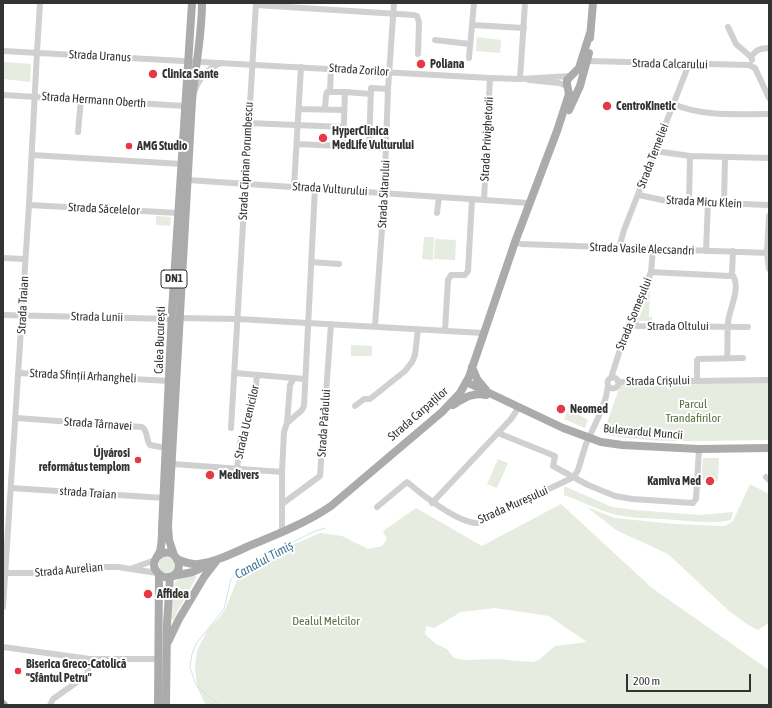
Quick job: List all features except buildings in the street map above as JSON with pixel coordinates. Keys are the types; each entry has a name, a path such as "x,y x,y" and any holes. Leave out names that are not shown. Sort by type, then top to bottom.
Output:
{"main road":[{"name":"Calea București","path":"156,558 161,544 170,381 188,180 188,60 192,3"},
{"name":"Calea București","path":"176,557 169,540 168,526 172,464 179,213 182,164 189,103 197,60 202,3"},
{"name":"Strada Carpaților","path":"557,131 568,113 588,61 593,3"},
{"name":"Strada Carpaților","path":"171,576 199,570 217,560 306,521 331,506 442,412 460,394 472,368 515,242 557,131 569,94 567,80 581,64 590,34"},
{"path":"568,87 575,90 580,85 579,77 571,76"},
{"name":"Bulevardul Muncii","path":"472,368 477,378 488,392"},
{"name":"Bulevardul Muncii","path":"466,382 563,428 589,438 622,445 699,449 769,448"},
{"name":"Bulevardul Muncii","path":"442,412 472,394 481,394 501,398"},
{"path":"156,558 160,554 167,552 176,557"},
{"name":"Strada Carpaților","path":"176,557 187,564 217,560"},
{"name":"DN1","path":"166,705 166,647 171,576 178,570 179,566 176,557"},
{"name":"DN1","path":"156,558 154,567 158,574 158,705"},
{"path":"166,647 175,627 194,593 217,560"},
{"path":"158,574 165,577 171,576"}],"street":[{"name":"Strada Traian","path":"3,607 19,373 25,259 30,205 40,3"},
{"name":"Strada Sitarului","path":"375,326 394,3"},
{"path":"469,58 474,3"},
{"path":"520,79 525,3"},
{"path":"256,4 417,16 419,22 418,54"},
{"name":"Strada Ciprian Porumbescu","path":"238,318 256,4"},
{"path":"473,25 524,28"},
{"path":"728,27 736,44 751,57 754,67 769,97 769,105"},
{"path":"435,40 470,44"},
{"path":"751,57 755,51 769,48"},
{"name":"Strada Uranus","path":"3,50 197,60"},
{"name":"Strada Zorilor","path":"197,60 490,78 520,79 571,76"},
{"name":"Strada Calcarului","path":"588,61 754,67"},
{"path":"189,103 197,84 204,75 212,68 226,62"},
{"name":"Strada Temeliei","path":"619,248 624,230 639,195 689,64"},
{"path":"294,187 301,67"},
{"path":"325,109 326,94 330,91 331,68"},
{"name":"Strada Privighetorii","path":"484,200 490,78"},
{"name":"Strada Zorilor","path":"520,79 559,84 568,87"},
{"path":"330,91 371,94 372,88 388,89"},
{"path":"343,146 345,92"},
{"name":"Strada Sitarului","path":"369,147 371,94"},
{"name":"Strada Hermann Oberth","path":"3,95 189,103"},
{"path":"78,132 81,99"},
{"path":"673,104 692,111 703,113 769,114"},
{"path":"299,109 344,110"},
{"path":"248,123 344,127"},
{"path":"297,144 386,148"},
{"path":"655,151 690,156 725,158 769,157 769,161"},
{"path":"32,155 182,164"},
{"path":"689,202 690,156"},
{"path":"724,203 725,158"},
{"name":"Strada Vulturului","path":"188,180 529,203"},
{"path":"287,423 304,408 315,188"},
{"name":"Strada Micu Klein","path":"639,195 689,202 769,205"},
{"path":"437,213 439,197"},
{"path":"445,330 447,282 451,275 465,275 468,271 472,199"},
{"path":"706,251 708,202"},
{"name":"Strada Săcelelor","path":"30,205 179,213"},
{"path":"769,216 769,269"},
{"name":"Strada Vasile Alecsandri","path":"515,242 521,244 653,250 768,253"},
{"name":"Strada Someșului","path":"589,438 595,428 606,397 608,386 607,382 611,378 614,365 629,324 650,272 653,250"},
{"path":"727,358 728,326 735,288 735,278 732,274 733,252"},
{"path":"3,258 25,259"},
{"path":"311,262 339,264"},
{"path":"650,272 729,276 732,274"},
{"name":"Strada Lunii","path":"3,315 176,318"},
{"path":"176,318 238,318 484,333"},
{"path":"231,428 238,318"},
{"name":"Strada Pârâului","path":"282,504 318,478 320,474 330,324"},
{"name":"Strada Oltului","path":"629,324 638,326 748,327"},
{"path":"355,406 364,399 370,399 409,366 414,357 418,330"},
{"name":"Strada Crișului","path":"697,381 698,358 743,358"},
{"name":"Strada Sfinții Arhangheli","path":"19,373 170,381"},
{"path":"235,373 305,379"},
{"name":"Strada Ucenicilor","path":"237,468 240,443 254,394 257,375"},
{"path":"282,532 284,432 287,423 290,385 294,378"},
{"path":"611,378 615,378 618,382"},
{"name":"Strada Crișului","path":"618,382 769,380"},
{"name":"Strada Someșului","path":"606,397 617,387 618,382"},
{"path":"608,386 611,389 614,389"},
{"path":"432,502 511,419 519,407"},
{"name":"Strada Târnavei","path":"16,418 143,427 150,445 166,448"},
{"path":"498,433 555,456 553,466 599,490 623,498 642,500 693,503 696,499 699,449"},
{"path":"574,477 578,470 589,438"},
{"path":"172,464 282,472"},
{"name":"Strada Mureșului","path":"377,507 406,482 432,502 466,521 477,523 574,477"},
{"name":"strada Traian","path":"11,488 164,498"},
{"name":"Strada Aurelian","path":"132,569 156,558"},
{"name":"Strada Aurelian","path":"5,573 53,574 104,567 132,569 158,574"},
{"path":"3,647 90,659 158,659"},
{"path":"50,705 53,699 86,675 90,659"}],"green space":[{"path":"477,37 501,40 500,53 476,51"},
{"path":"4,62 31,64 30,82 3,79"},
{"path":"156,216 171,217 170,226 156,225"},
{"path":"424,237 434,237 433,260 422,259"},
{"path":"435,239 456,240 455,260 434,259"},
{"path":"651,277 653,277 653,284 650,285 649,317 652,317 652,321 639,321 639,324 635,322 635,317 639,318 646,299 642,298"},
{"path":"351,345 372,346 372,356 351,356"},
{"name":"Parcul Trandafirilor","path":"769,381 769,440 665,441 644,440 603,434 621,383"},
{"path":"569,409 588,420 585,428 564,419"},
{"path":"703,458 719,458 718,481 701,480"},
{"path":"498,459 508,463 497,488 487,484"},
{"path":"750,484 769,494 769,623 758,630 748,625 728,610 668,554 616,530 587,507 615,518 674,524 725,526 733,521"},
{"path":"564,486 612,507 699,515 733,512 731,520 713,522 637,518 613,514 564,495"},
{"name":"Dealul Melcilor","path":"561,504 652,588 769,670 769,705 205,704 197,687 195,666 197,651 208,629 225,610 237,580 274,553 320,533 342,536 368,549 382,546 387,539 383,531 416,508 482,546","holes":["495,608 549,616 587,642 555,646 540,659 533,662 499,659 463,660 454,658 447,649 436,644 425,634 426,626 434,628 461,612"]},
{"path":"164,557 170,557 175,562 173,571 170,573 164,573 159,568 159,562"},
{"path":"197,576 173,620 170,619 175,582 183,577"}],"waterway":[{"name":"Canalul Timiș","path":"219,705 196,685 190,667 192,654 196,644 224,609 231,579 239,571 257,564 285,546 313,532 325,528"}],"place":[{"name":"Poliana","path":"421,64"},
{"name":"Clinica Sante","path":"153,74"},
{"name":"CentroKinetic","path":"607,106"},
{"name":"HyperClinica MedLife Vulturului","path":"323,138"},
{"name":"AMG Studio","path":"129,146"},
{"name":"Neomed","path":"561,409"},
{"name":"Újvárosi református templom","path":"138,460"},
{"name":"Medivers","path":"210,475"},
{"name":"Kamiva Med","path":"710,481"},
{"name":"Affidea","path":"148,594"},
{"name":"Biserica Greco-Catolică \"Sfântul Petru\"","path":"18,671"}]}
